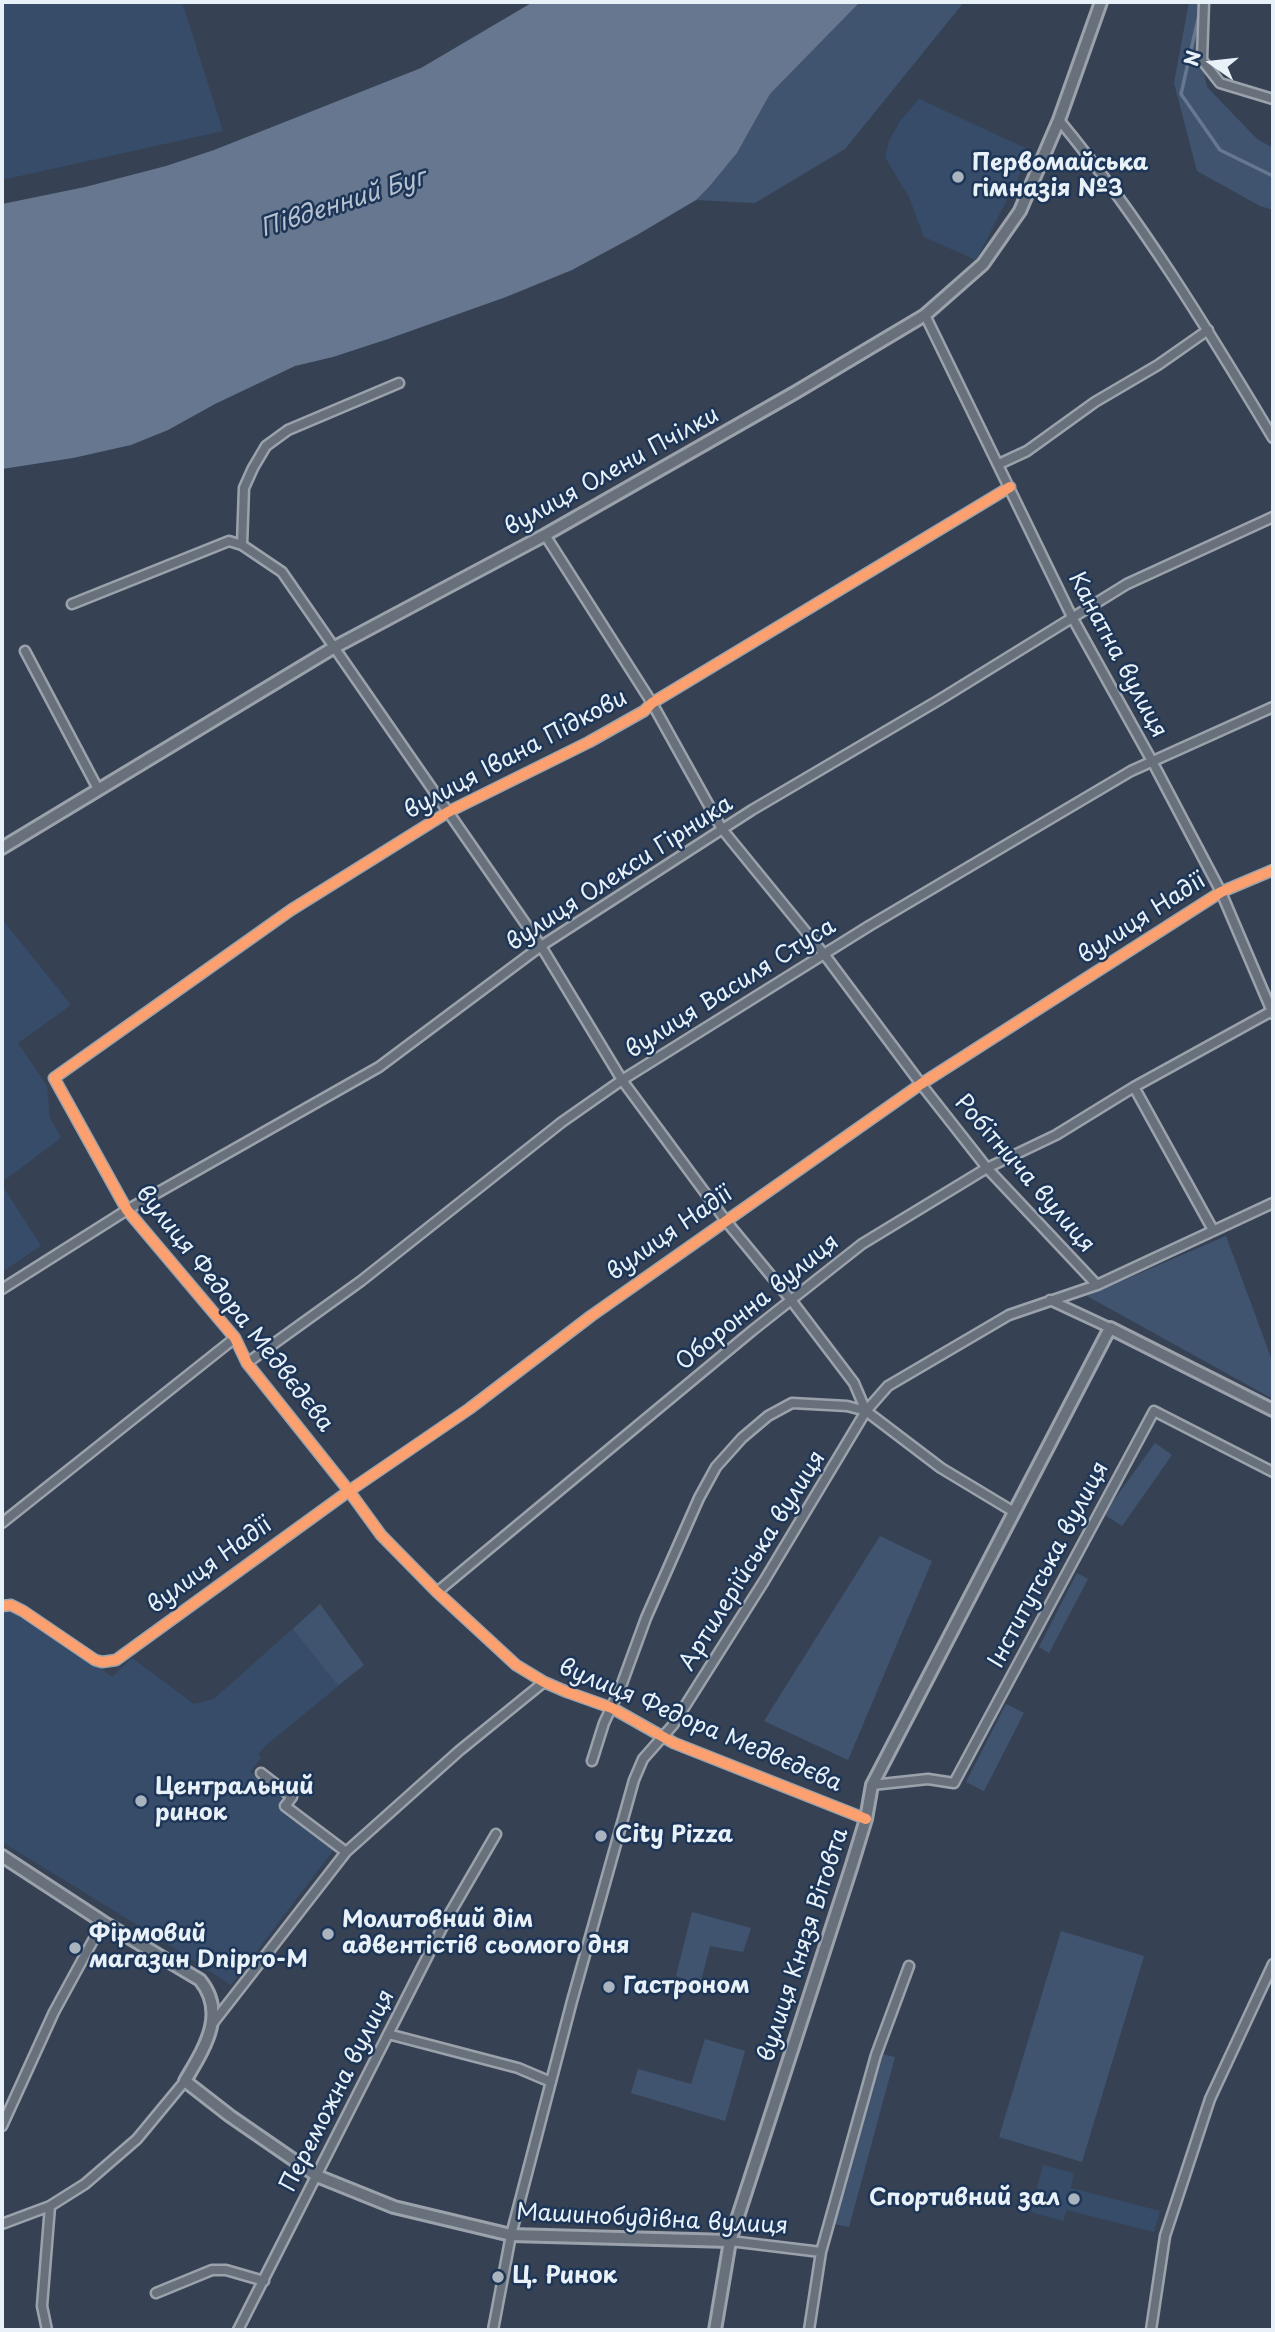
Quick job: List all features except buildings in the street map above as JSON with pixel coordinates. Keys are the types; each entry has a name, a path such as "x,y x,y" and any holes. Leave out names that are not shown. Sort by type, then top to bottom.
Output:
{"street":[{"name":"вулиця Олени Пчілки","path":"2,848 332,648 545,535 925,315 982,264 1020,211 1059,120 1101,2"},
{"path":"1204,2 1202,60 1220,83 1273,99"},
{"path":"1059,120 1098,167 1208,330 1273,438"},
{"name":"Канатна вулиця","path":"925,315 1072,617 1153,761 1221,892 1273,1013"},
{"path":"999,464 1027,451 1095,402 1158,365 1208,330"},
{"path":"242,545 244,488 267,446 288,430 399,383"},
{"name":"вулиця Івана Підкови","path":"54,1078 291,910 448,812 589,742 644,711 652,703 1010,487"},
{"name":"вулиця Олекси Гірника","path":"2,1289 127,1210 379,1067 541,946 722,829 1127,584 1273,517"},
{"name":"Робітнича вулиця","path":"545,535 652,703 722,829 824,954 987,1168 1097,1284"},
{"path":"72,604 229,541 242,545 282,572 332,648 541,946 622,1080 726,1221 791,1300 853,1383 866,1411"},
{"path":"25,652 98,789"},
{"name":"вулиця Василя Стуса","path":"247,1363 361,1281 551,1130 622,1080 824,954 1131,771 1273,707"},
{"name":"вулиця Надії","path":"2,1606 11,1605 23,1611 86,1655 102,1662 110,1662 124,1654 349,1491 469,1409 591,1317 921,1084 1221,892 1273,870"},
{"name":"Оборонна вулиця","path":"437,1592 862,1244 987,1168 1056,1135 1134,1087 1273,1013"},
{"name":"вулиця Федора Медвєдєва","path":"54,1078 127,1210 235,1338 247,1363 381,1535 437,1592 516,1665 544,1682 612,1708 663,1738 866,1819"},
{"path":"1134,1087 1213,1230"},
{"name":"Артилерійська вулиця","path":"494,2330 511,2235 634,1780 643,1759 663,1738 764,1581 866,1411 888,1386 1009,1315 1097,1284 1273,1203"},
{"path":"1050,1300 1273,1410"},
{"name":"вулиця Князя Вітовта","path":"715,2330 730,2241 799,2034 866,1819 872,1785 1110,1328"},
{"path":"2,1523 235,1338"},
{"path":"592,1761 604,1723 646,1618 699,1497 716,1467 768,1416 792,1403 847,1406 866,1411 941,1468 1014,1512"},
{"name":"Інститутська вулиця","path":"872,1785 928,1779 954,1783 1154,1410 1273,1472"},
{"path":"2,2224 50,2206 85,2184 137,2139 185,2081 208,2040 213,2023 346,1852 412,1791 544,1682"},
{"path":"261,1773 292,1797 285,1806 346,1852"},
{"name":"Переможна вулиця","path":"238,2330 446,1920 496,1834"},
{"path":"2,1856 103,1922 200,1980 210,1995 213,2023"},
{"path":"2,2126 54,2012 103,1922"},
{"path":"1151,2330 1165,2236 1210,2099 1273,1964"},
{"path":"809,2330 821,2252 876,2055 909,1966"},
{"path":"388,2034 518,2068 551,2082"},
{"name":"Машинобудівна вулиця","path":"185,2081 230,2116 317,2176 394,2207 511,2235 730,2241 821,2252"},
{"path":"47,2330 43,2306 50,2206"},
{"path":"156,2293 212,2270 226,2270 264,2281"}],"shaded area":[{"path":"2,2 182,2 223,131 2,180"},
{"path":"860,2 964,2 845,149 755,203 696,200 737,153 770,94"},
{"path":"1189,2 1202,2 1200,55 1207,87 1257,139 1273,148 1273,210 1260,206 1197,171 1174,83"},
{"name":"Первомайська гімназія №3","path":"919,99 1032,151 976,260 924,237 909,197 885,157 889,141 900,121"},
{"path":"2,919 71,1005 18,1043 47,1086 50,1118 61,1138 2,1182"},
{"path":"2,1185 41,1246 2,1272"},
{"path":"1226,1236 1273,1363 1273,1399 1087,1296"},
{"path":"1155,1443 1172,1455 1122,1526 1104,1514"},
{"path":"880,1536 932,1561 848,1760 764,1721"},
{"path":"1077,1573 1088,1579 1049,1653 1039,1647"},
{"name":"Центральний ринок","path":"320,1604 364,1665 265,1746 258,1755 261,1758 250,1772 284,1795 277,1807 335,1848 231,1985 2,1842 2,1609 20,1613 68,1643 112,1677 132,1658 194,1704 214,1699"},
{"path":"320,1604 364,1665 338,1685 293,1629"},
{"path":"1006,1704 1024,1713 984,1791 966,1782"},
{"path":"692,1912 751,1928 743,1952 710,1946 700,1985 676,1976"},
{"path":"1061,1931 1144,1956 1082,2162 999,2137"},
{"path":"705,2039 745,2051 725,2121 631,2093 638,2069 691,2084"},
{"path":"882,2054 895,2057 849,2227 834,2224"},
{"name":"Спортивний зал","path":"1043,2165 1074,2173 1071,2188 1160,2211 1154,2232 1067,2210 1063,2221 1031,2212"}],"water":[{"name":"Південний Буг","path":"533,2 860,2 770,94 737,153 709,187 696,200 637,235 572,270 506,297 333,357 295,366 168,430 131,445 73,458 2,469 2,204 85,187 166,166 214,150 421,68"}],"waterway":[{"path":"1200,2 1181,94 1220,150 1273,176"}],"cycle path":[{"path":"866,1819 674,1743 612,1708 544,1682 516,1665 437,1592 381,1535 247,1363 235,1338 127,1210 54,1078 291,910 448,812 589,742 644,711 652,703 1010,487"},
{"path":"2,1606 11,1605 23,1611 95,1660 116,1660 349,1491 469,1409 591,1316 921,1084 1221,892 1273,870"}],"place":[{"name":"Первомайська гімназія №3","path":"958,177"},
{"name":"Центральний ринок","path":"141,1801"},
{"name":"City Pizza","path":"601,1836"},
{"name":"Молитовний дім адвентістів сьомого дня","path":"328,1934"},
{"name":"Фірмовий магазин Dnipro-M","path":"75,1948"},
{"name":"Гастроном","path":"609,1987"},
{"name":"Спортивний зал","path":"1074,2199"},
{"name":"Ц. Ринок","path":"498,2277"}]}
